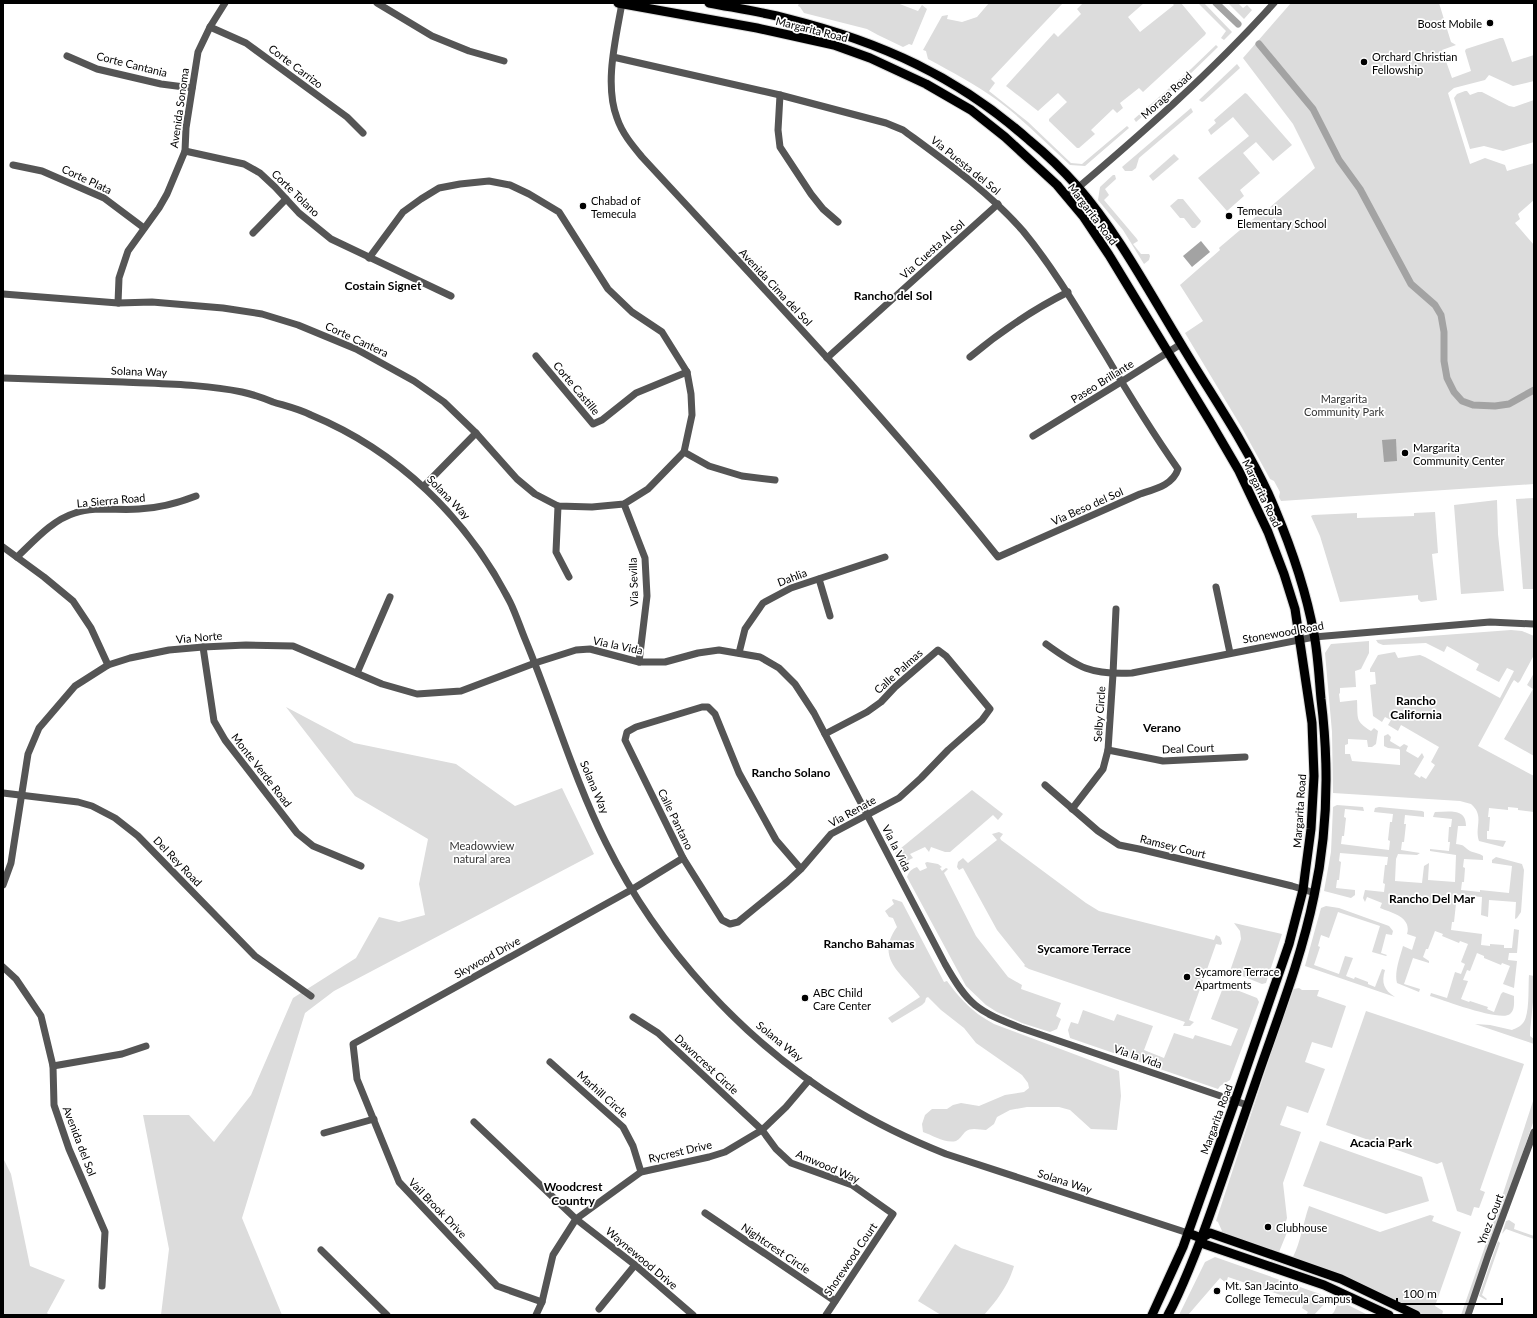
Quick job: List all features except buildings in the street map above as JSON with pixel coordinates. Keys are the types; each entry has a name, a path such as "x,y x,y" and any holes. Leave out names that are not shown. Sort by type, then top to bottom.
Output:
{"main road":[{"name":"Margarita Road","path":"621,3 787,34 834,45 870,58 926,84 971,110 1005,137 1036,164 1067,197 1083,216 1110,255 1215,429 1239,472 1255,503 1284,574 1295,609 1312,723 1314,776 1312,829 1303,890 1289,944 1235,1101 1188,1233 1152,1315"},
{"name":"Margarita Road","path":"708,3 788,18 854,38 911,61 978,99 1011,124 1055,163 1078,187 1116,239 1252,460 1267,491 1299,574 1314,637 1324,724 1326,789 1322,845 1315,894 1293,974 1201,1238 1188,1272 1168,1315"},
{"name":"Solana Way","path":"1188,1233 1201,1238 1204,1244 1324,1285 1389,1315"},
{"name":"Solana Way","path":"1201,1238 1210,1233 1341,1278 1416,1315"}],"street":[{"name":"Avenida Sonoma","path":"118,303 119,278 128,251 159,208 167,194 185,151 186,128 198,52 210,27 225,3"},
{"path":"378,3 432,36 469,51 504,61"},
{"name":"Avenida Cima del Sol","path":"621,3 613,57 612,95 617,118 626,137 642,157 827,358 957,505 998,557"},
{"name":"Moraga Road","path":"1067,197 1188,91 1222,58 1274,3"},
{"name":"Corte Carrizo","path":"210,27 246,43 347,118 363,133"},
{"name":"Corte Cantania","path":"67,56 103,70 161,84 192,88"},
{"name":"Via Puesta del Sol","path":"613,57 780,94 886,123 903,130 998,204 1048,263 1068,292 1160,445 1178,469"},
{"path":"780,94 778,130 780,147 811,194 823,209 838,222"},
{"name":"Corte Tolano","path":"185,151 244,164 260,173 299,213 331,239 451,296"},
{"name":"Corte Plata","path":"13,164 42,171 104,198 144,228"},
{"path":"369,258 403,212 439,188 489,181 510,185 529,194 559,212 608,289 632,312 662,332 687,372 691,394 692,415 684,452 709,466 742,476 775,480"},
{"path":"254,233 286,199"},
{"name":"Via Cuesta Al Sol","path":"827,358 998,204"},
{"path":"970,357 1001,332 1052,300 1068,292"},
{"name":"Corte Cantera","path":"3,294 118,303 152,302 223,308 262,314 298,324 356,349 414,381 444,402 476,433 517,479 535,494 558,506 592,507 624,504 648,489 684,452"},
{"name":"Paseo Brillante","path":"1033,436 1181,344"},
{"name":"Corte Castille","path":"536,356 593,424 602,420 636,392 687,372"},
{"name":"Solana Way","path":"3,378 204,386 244,392 310,414 352,434 390,458 424,486 466,532 492,570 510,603 535,663 577,776 605,842 632,890 653,923 676,953 726,1010 770,1049 809,1080 843,1103 911,1140 946,1154 1188,1233"},
{"path":"424,486 476,433"},
{"name":"Via Beso del Sol","path":"998,557 1140,494 1162,486 1175,477 1178,469"},
{"name":"La Sierra Road","path":"16,557 59,520 75,512 92,510 141,509 172,505 196,496"},
{"name":"Via Sevilla","path":"624,504 645,558 647,596 639,662"},
{"path":"558,506 556,552 569,577"},
{"path":"3,547 44,577 73,601 91,628 108,665"},
{"name":"Dahlia","path":"739,653 745,629 763,603 791,588 885,557"},
{"path":"819,578 830,616"},
{"path":"1216,587 1230,653"},
{"path":"357,673 390,597"},
{"name":"Selby Circle","path":"1072,809 1103,769 1108,750 1116,609"},
{"name":"Stonewood Road","path":"1046,644 1070,662 1091,671 1113,674 1132,673 1314,637 1490,622 1534,624"},
{"name":"Via Norte","path":"3,885 11,863 28,754 39,728 75,686 108,665 130,658 169,650 246,644 293,646 382,684 417,694 461,691 535,663"},
{"name":"Monte Verde Road","path":"203,647 205,670 214,721 225,740 297,833 313,846 361,866"},
{"name":"Via la Vida","path":"535,663 576,650 590,650 639,662 665,662 698,653 719,650 760,657 778,668 799,690 814,713 948,970 964,995 973,1005 995,1018 1021,1028 1247,1105"},
{"name":"Calle Palmas","path":"825,734 867,712 881,702 895,687 938,650 946,656 990,709"},
{"name":"Calle Pantano","path":"722,920 683,858 626,740 627,732 636,727 702,707 708,707 715,714 739,773 776,840 801,869"},
{"name":"Via Renate","path":"722,920 730,924 738,922 801,869 831,834 899,798 948,750 982,720 990,709"},
{"name":"Deal Court","path":"1108,750 1163,761 1245,757"},
{"name":"Ramsey Court","path":"1045,785 1098,831 1119,845 1154,852 1315,894"},
{"name":"Del Rey Road","path":"3,793 78,802 92,806 115,818 138,836 255,956 311,996"},
{"name":"Skywood Drive","path":"353,1044 632,890 683,858"},
{"name":"Avenida del Sol","path":"3,967 16,979 41,1016 53,1066 54,1105 69,1149 105,1232 102,1286"},
{"name":"Dawncrest Circle","path":"634,1017 658,1033 762,1130"},
{"name":"Vail Brook Drive","path":"353,1044 357,1079 399,1182 497,1286 542,1302"},
{"path":"53,1066 122,1054 146,1046"},
{"name":"Marhill Circle","path":"550,1062 623,1127 633,1146 641,1172"},
{"name":"Rycrest Drive","path":"536,1315 542,1302 553,1255 576,1219 641,1172 725,1152 762,1130 786,1107 809,1080"},
{"path":"324,1133 374,1119"},
{"name":"Waynewood Drive","path":"474,1122 576,1219 635,1265 693,1315"},
{"name":"Amwood Way","path":"762,1130 776,1149 791,1163 852,1185 893,1214"},
{"name":"Ynez Court","path":"1468,1315 1488,1256 1534,1132"},
{"name":"Nightcrest Circle","path":"705,1213 835,1301"},
{"name":"Shorewood Court","path":"826,1315 893,1214"},
{"path":"321,1250 388,1315"},
{"path":"599,1309 635,1265"}],"green space":[{"path":"799,3 897,3 918,11 922,5 927,9 912,45 909,44 903,47 867,29 804,13 798,6"},
{"path":"989,3 1063,3 991,79 995,83 989,91 1028,122 1071,163 1082,164 1127,126 1129,128 1085,166 1070,165 1026,124 997,100 972,83 928,59 926,51 923,50 942,16 948,15 947,19 962,22 977,17"},
{"path":"1083,3 1144,3 1128,17 1140,32 1174,5 1172,3 1181,3 1206,33 1143,92 1139,88 1120,103 1123,108 1117,113 1113,109 1091,130 1095,134 1079,148 1077,148 1049,121 1049,119 1067,102 1058,93 1038,111 1006,86 1054,33 1058,37 1081,14 1077,9"},
{"path":"1198,3 1204,3 1232,32 1224,40 1221,38 1226,31"},
{"path":"1228,3 1238,3 1243,8 1247,5 1252,10 1244,19"},
{"name":"Margarita Community Park","path":"1291,3 1439,3 1451,42 1456,45 1442,50 1452,78 1471,71 1465,51 1466,49 1500,38 1503,38 1504,40 1512,62 1534,55 1534,81 1513,86 1489,75 1485,80 1454,88 1448,93 1470,164 1485,158 1505,165 1507,171 1534,163 1534,200 1518,214 1520,219 1515,223 1534,245 1534,484 1281,501 1279,497 1280,492 1274,481 1270,479 1242,428 1185,333 1203,321 1180,285 1220,250 1220,247 1259,214 1261,215 1315,168 1293,124 1243,58"},
{"path":"1216,45 1218,47 1186,78 1136,122 1134,119"},
{"path":"1237,64 1240,68 1204,101 1202,102 1199,100"},
{"path":"1467,91 1470,95 1482,92 1509,106 1514,107 1534,100 1534,142 1503,151 1484,146 1470,149 1454,98 1457,94"},
{"path":"1245,93 1292,145 1273,161 1256,142 1243,153 1260,173 1240,190 1244,196 1227,211 1198,178 1249,136 1233,117 1211,135 1208,130 1216,123 1214,120"},
{"path":"1191,108 1193,112 1139,158 1136,168 1132,171 1125,171 1122,167"},
{"path":"1174,154 1179,159 1153,181 1149,176"},
{"path":"1113,175 1115,175 1116,179 1105,189 1109,195 1104,200 1137,239 1138,241 1133,244 1141,254 1149,254 1149,260 1144,264 1123,230 1098,200 1100,187"},
{"path":"1178,199 1183,199 1201,221 1195,228 1192,228 1184,218 1180,218 1170,206"},
{"path":"1534,498 1534,589 1523,589 1516,499"},
{"path":"1497,500 1498,534 1504,591 1461,594 1454,505"},
{"path":"1435,512 1438,553 1432,554 1437,600 1421,602 1418,599 1418,595 1340,602 1320,536 1311,516 1357,513 1357,518 1414,516 1414,513"},
{"path":"1511,630 1522,631 1534,636 1534,655 1520,681 1518,683 1514,680 1512,683 1478,746 1534,776 1534,812 1508,807 1508,810 1489,808 1488,817 1490,817 1487,839 1506,841 1503,847 1479,841 1478,817 1475,808 1471,804 1460,801 1333,793 1332,732 1325,653 1331,644 1369,641 1369,653 1361,669 1355,671 1356,687 1340,688 1339,694 1340,702 1357,700 1358,719 1362,725 1371,731 1374,728 1378,731 1376,744 1372,747 1368,747 1367,740 1348,739 1348,744 1345,745 1345,754 1350,754 1352,761 1400,765 1400,750 1384,746 1384,736 1388,734 1391,737 1390,741 1400,747 1404,744 1408,746 1406,751 1418,758 1422,753 1424,757 1414,774 1420,778 1421,776 1426,779 1435,765 1431,762 1439,747 1401,725 1398,731 1388,725 1391,720 1385,717 1382,722 1373,716 1370,685 1376,684 1375,672 1370,672 1370,669 1378,655 1395,652 1398,658 1420,655 1500,698 1514,671 1507,668 1499,682 1476,670 1479,664 1447,646 1444,652 1426,643 1383,645 1378,643 1376,640"},
{"path":"1534,673 1534,756 1504,739 1533,689 1527,685"},
{"name":"Meadowview natural area","path":"286,707 354,743 456,764 515,806 562,788 594,854 334,991 305,1013 242,1218 282,1315 161,1315 169,1249 143,1115 189,1115 214,1142 251,1095 293,998 356,958 379,917 399,922 425,915 419,884 428,839 355,796"},
{"path":"972,790 1003,814 998,820 993,815 950,852 945,852 931,847 929,852 925,847 910,854 913,858 909,860 898,860 895,853"},
{"path":"1337,805 1363,807 1364,811 1345,809 1344,817 1346,818 1344,836 1342,836 1341,844 1389,850 1390,841 1388,840 1390,822 1392,822 1393,814 1374,812 1375,808 1379,807 1424,812 1424,817 1405,815 1404,824 1406,824 1404,842 1402,842 1401,850 1420,853 1417,855 1398,854 1396,859 1395,881 1422,883 1424,866 1429,863 1428,880 1455,882 1456,855 1430,851 1430,849 1449,851 1449,827 1451,827 1452,819 1433,817 1435,812 1456,812 1463,816 1466,826 1458,826 1456,844 1483,856 1483,860 1464,859 1464,882 1462,882 1461,890 1509,893 1512,866 1492,863 1492,860 1496,857 1522,864 1524,870 1521,912 1517,918 1515,919 1516,902 1489,900 1488,917 1481,915 1482,897 1456,895 1454,903 1456,904 1454,922 1452,922 1451,930 1482,934 1481,945 1504,945 1504,948 1512,948 1514,929 1519,930 1517,953 1509,953 1508,960 1517,961 1514,988 1503,984 1510,966 1502,963 1501,965 1484,958 1484,956 1477,953 1470,971 1467,970 1463,980 1468,981 1461,999 1488,1007 1487,1009 1494,1012 1503,992 1514,996 1513,1008 1510,1014 1505,1016 1484,1013 1430,996 1431,993 1447,998 1455,972 1461,974 1465,964 1461,962 1468,944 1460,941 1459,943 1442,936 1443,934 1435,931 1423,957 1429,961 1429,963 1413,958 1404,984 1420,989 1419,992 1397,983 1397,970 1403,946 1412,950 1416,937 1407,934 1407,923 1400,916 1380,908 1382,903 1367,897 1365,902 1363,898 1365,890 1384,892 1385,884 1383,883 1385,865 1387,865 1388,857 1340,853 1339,861 1341,862 1339,880 1337,880 1336,888 1355,890 1355,895 1351,898 1324,891 1331,852 1333,807"},
{"path":"999,832 1003,834 1000,838 1001,840 1099,911 1214,940 1216,935 1220,937 1222,943 1221,945 1216,944 1189,1020 1194,1022 1190,1026 1183,1026 1185,1022 1024,966 1025,965 997,930 963,868 959,870 957,867 958,862 963,858 968,863 997,840 992,834"},
{"path":"925,863 938,864 942,867 940,868 942,871 946,868 948,869 944,873 976,936 1008,977 1022,985 1021,989 1061,1003 1056,1016 1061,1019 1057,1029 1050,1032 1022,1023 997,1012 986,1005 966,986 907,877 912,869 917,867 920,871 927,868"},
{"path":"893,899 902,902 944,982 947,981 962,1000 973,1010 994,1024 1119,1071 1121,1096 1117,1130 1091,1129 1070,1110 1059,1107 1027,1107 1010,1110 997,1117 994,1124 986,1130 967,1130 959,1139 952,1142 923,1132 922,1124 925,1115 932,1109 947,1109 953,1105 961,1103 979,1106 1005,1095 1024,1092 1029,1088 1028,1083 1022,1075 976,1043 964,1028 941,1010 928,997 922,1005 892,1023 888,1018 920,997 899,973 890,957 888,948 897,927 893,918 889,917 885,911 894,904"},
{"path":"1326,906 1339,908 1389,926 1393,931 1392,935 1386,934 1381,953 1387,955 1386,956 1372,952 1380,926 1338,912 1329,938 1321,935 1318,946 1320,947 1314,965 1339,974 1345,956 1353,958 1346,976 1354,979 1355,977 1368,982 1368,984 1375,987 1382,969 1385,970 1383,979 1384,986 1388,992 1395,997 1305,966 1321,908"},
{"path":"1234,923 1282,934 1266,983 1262,984 1230,971 1241,939 1240,931"},
{"path":"1529,975 1534,976 1534,1002 1530,1036 1534,1039 1534,1044 1475,1024 1490,1025 1512,1030 1522,1024 1527,1014 1528,1007"},
{"path":"1224,985 1257,998 1259,1002 1230,1080 1218,1089 1070,1038 1068,1030 1071,1022 1078,1024 1083,1010 1114,1021 1117,1014 1153,1026 1144,1050 1164,1058 1174,1033 1193,1039 1195,1035 1231,1046 1238,1029 1211,1019"},
{"path":"1299,988 1302,990 1319,990 1317,996 1346,1006 1332,1048 1312,1042 1305,1062 1325,1069 1308,1113 1287,1106 1280,1125 1301,1132 1283,1183 1287,1218 1284,1228 1288,1230 1279,1252 1221,1234 1222,1231 1218,1222 1216,1221 1280,1026 1294,989"},
{"path":"1366,1011 1524,1064 1480,1190 1485,1192 1479,1208 1474,1207 1471,1216 1457,1211 1442,1162 1437,1164 1326,1125"},
{"path":"1534,1098 1534,1120 1466,1315 1461,1315 1497,1212"},
{"path":"1320,1141 1422,1177 1429,1201 1386,1214 1303,1186"},
{"path":"3,1158 11,1174 30,1266 65,1280 47,1313 49,1315 3,1315"},
{"path":"1309,1206 1380,1232 1430,1215 1434,1216 1432,1221 1461,1232 1435,1306 1443,1311 1442,1315 1424,1315 1328,1270 1293,1257"},
{"path":"1509,1220 1515,1224 1514,1229 1534,1236 1534,1239 1506,1229 1502,1234 1506,1221"},
{"path":"1498,1241 1500,1243 1482,1295 1487,1299 1486,1300 1479,1296"},
{"path":"955,1244 961,1248 1014,1266 1009,1280 1002,1292 984,1315 941,1315 918,1301"},
{"path":"1215,1257 1320,1294 1327,1301 1314,1315 1306,1315 1308,1312 1302,1308 1304,1303 1228,1277 1226,1283 1220,1278 1188,1315 1179,1315 1205,1262"},
{"path":"1337,1305 1348,1305 1368,1315 1331,1315"}],"shaded area":[{"path":"1201,241 1210,252 1192,267 1183,256"},
{"path":"1396,439 1397,461 1384,462 1382,440"}],"waterway":[{"path":"1216,3 1238,24"},
{"path":"1259,44 1313,109 1339,160 1360,189 1411,284 1435,305 1441,315 1444,332 1444,361 1447,378 1454,392 1462,401 1473,405 1495,406 1509,404 1534,390"}],"place":[{"name":"Boost Mobile","path":"1490,23"},
{"name":"Orchard Christian Fellowship","path":"1364,62"},
{"name":"Chabad of Temecula","path":"583,206"},
{"name":"Temecula Elementary School","path":"1229,216"},
{"name":"Margarita Community Center","path":"1405,453"},
{"name":"Sycamore Terrace Apartments","path":"1187,977"},
{"name":"ABC Child Care Center","path":"805,998"},
{"name":"Clubhouse","path":"1268,1227"},
{"name":"Mt. San Jacinto College Temecula Campus","path":"1217,1291"}],"district":[{"name":"Costain Signet","path":"383,285"},
{"name":"Rancho del Sol","path":"893,295"},
{"name":"Rancho California","path":"1416,707"},
{"name":"Verano","path":"1162,727"},
{"name":"Rancho Solano","path":"791,772"},
{"name":"Rancho Del Mar","path":"1432,898"},
{"name":"Rancho Bahamas","path":"869,943"},
{"name":"Sycamore Terrace","path":"1084,948"},
{"name":"Acacia Park","path":"1381,1142"},
{"name":"Woodcrest Country","path":"573,1193"}]}
